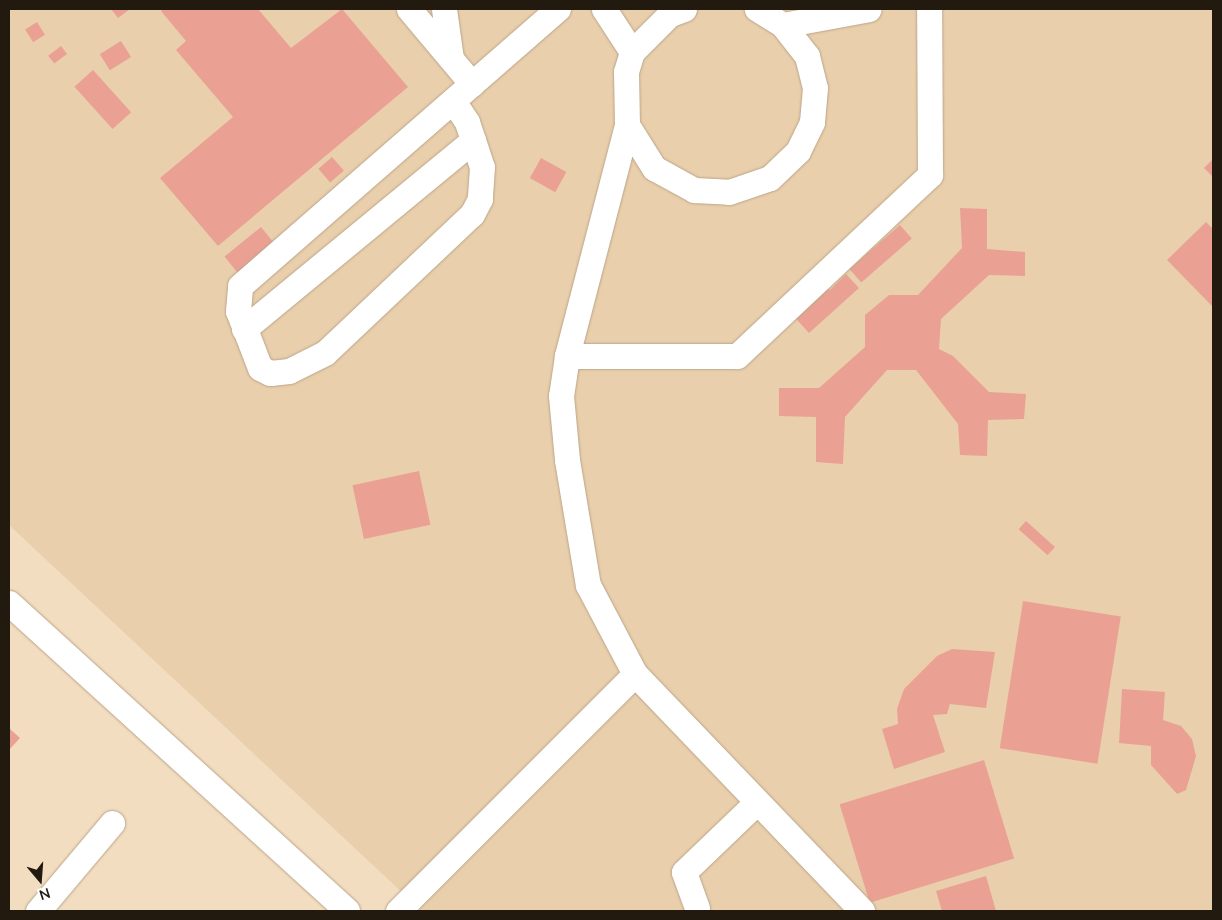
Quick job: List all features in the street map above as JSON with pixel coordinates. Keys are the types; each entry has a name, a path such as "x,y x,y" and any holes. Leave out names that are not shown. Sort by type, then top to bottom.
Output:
{"lane":[{"path":"409,9 472,84"},
{"path":"444,9 451,59"},
{"path":"453,101 473,140 482,167 482,188 472,214 325,353 302,367 270,373 254,360 238,311 240,286 348,194 472,84 558,9"},
{"path":"604,9 632,52"},
{"path":"684,9 670,14 632,52 626,72 627,125 567,356 561,396 566,460 588,585 635,674 756,803 862,911"},
{"path":"627,125 654,168 694,190 729,192 770,178 798,151 812,122 815,88 806,56 782,25 757,9"},
{"path":"782,25 869,9"},
{"path":"567,356 737,356 930,175 929,9"},
{"path":"244,329 473,140"},
{"path":"348,194 372,224"},
{"path":"9,603 347,911"},
{"path":"398,911 635,674"},
{"path":"697,908 684,872 756,803"},
{"path":"38,911 112,823"}],"shaded area":[{"path":"9,9 1213,9 1213,911 422,911 9,525"}],"building":[{"path":"111,9 130,9 118,18"},
{"path":"164,9 258,9 291,48 342,9 408,87 218,246 160,178 233,117 176,50 186,41 161,11"},
{"path":"37,22 45,35 33,42 25,29"},
{"path":"121,41 131,57 110,70 100,54"},
{"path":"61,46 67,54 54,64 48,56"},
{"path":"93,70 131,112 113,129 74,87"},
{"path":"332,157 344,171 330,182 318,169"},
{"path":"541,158 566,172 555,192 530,178"},
{"path":"1213,159 1213,177 1204,168"},
{"path":"960,208 987,209 987,249 1025,252 1025,276 989,275 941,319 939,349 953,356 989,392 1026,394 1024,419 988,420 987,456 960,455 958,424 916,370 887,370 845,417 843,464 816,462 816,417 779,416 779,388 819,388 865,347 865,315 889,295 918,295 962,248"},
{"path":"1206,222 1213,229 1213,307 1167,260"},
{"path":"900,225 912,239 861,283 849,269"},
{"path":"261,227 275,244 238,274 224,257"},
{"path":"846,274 859,288 809,333 789,311 821,281 830,290"},
{"path":"419,471 430,525 364,539 352,485"},
{"path":"1026,521 1055,547 1048,555 1019,529"},
{"path":"1023,601 1121,616 1097,764 1000,748"},
{"path":"952,649 995,652 986,708 950,704 947,714 933,715 945,752 894,769 882,729 898,724 897,709 904,689 937,656"},
{"path":"1122,689 1165,692 1163,720 1181,726 1192,739 1196,756 1186,790 1177,794 1151,765 1151,746 1119,743"},
{"path":"9,728 20,738 9,750"},
{"path":"984,760 1014,858 870,903 840,804"},
{"path":"986,876 996,911 942,911 936,891"}]}
